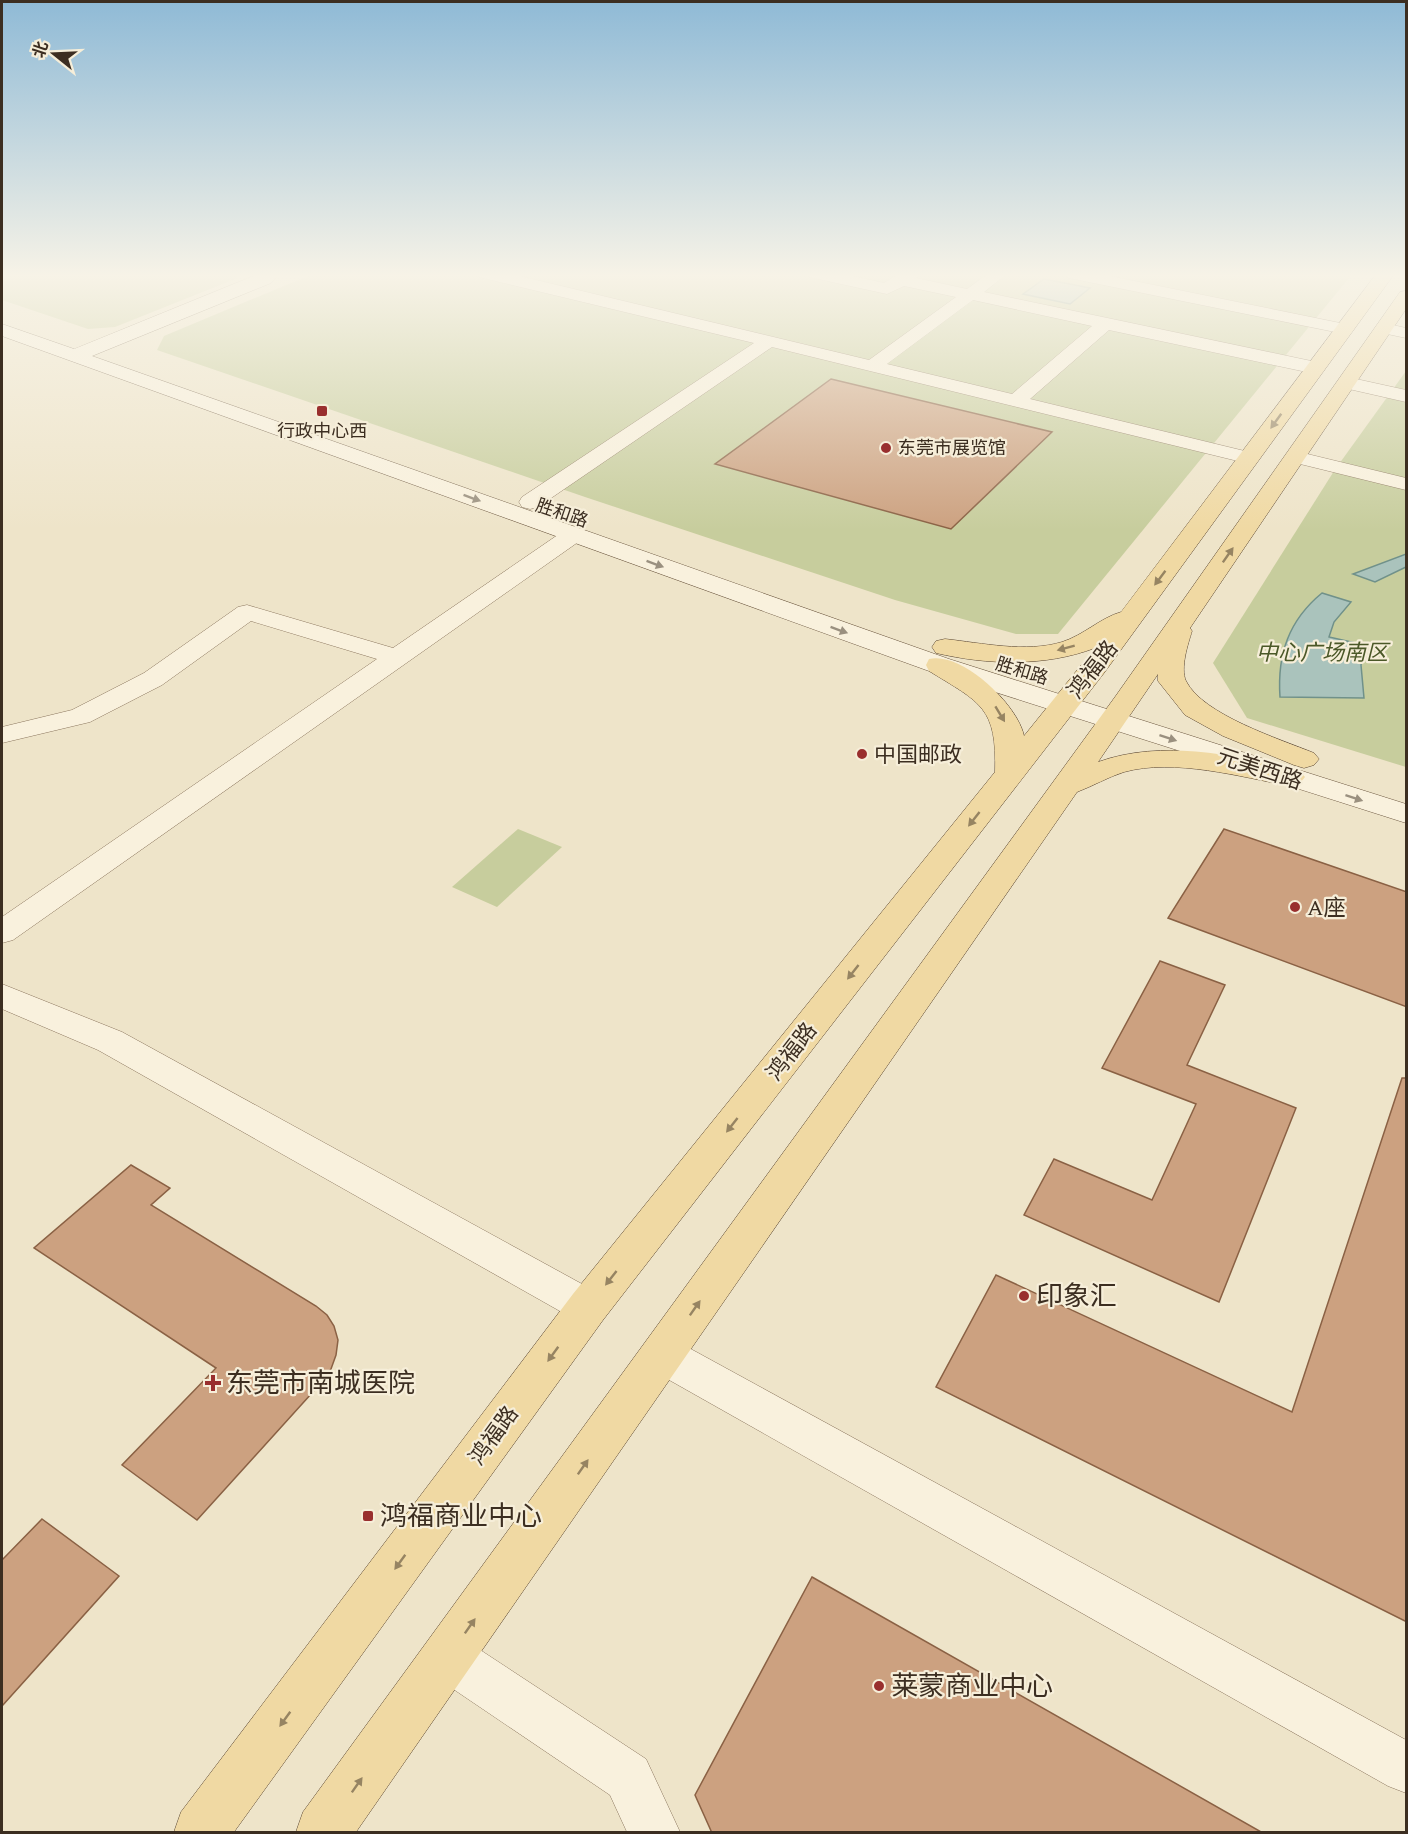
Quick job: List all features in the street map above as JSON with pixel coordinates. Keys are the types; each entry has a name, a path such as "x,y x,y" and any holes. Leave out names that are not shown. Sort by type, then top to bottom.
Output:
{"main road":[{"name":"胜和路","path":"102,359 573,535 1119,712"},
{"name":"胜和路","path":"104,359 530,502 942,656"},
{"name":"鸿福路","path":"201,1833 588,1307 1071,697 1323,359"},
{"name":"鸿福路","path":"323,1833 1119,712 1363,359"},
{"path":"942,656 1046,653 1086,642 1136,611"},
{"path":"1182,620 1172,651 1172,681 1195,709 1297,768"},
{"path":"942,656 994,704 1007,726 1011,748 1010,773"},
{"name":"元美西路","path":"1119,712 1297,768 1407,792"},
{"path":"1066,786 1118,765 1151,760 1297,768"},
{"name":"元美西路","path":"1297,768 1407,814"}],"street":[{"path":"530,502 743,359"},
{"path":"841,359 1250,458"},
{"path":"872,366 882,359"},
{"path":"1016,401 1066,359"},
{"path":"1271,359 1316,368"},
{"path":"1347,383 1407,396"},
{"path":"1295,457 1407,484"},
{"path":"2,932 573,535"},
{"path":"2,735 81,716 153,679 247,612 396,657"},
{"path":"2,996 110,1041 588,1307"},
{"path":"663,1355 1407,1768"},
{"path":"448,1657 628,1777 654,1833"}],"green space":[{"path":"182,359 1283,359 1058,634 1016,634 895,600 585,497"},
{"name":"中心广场南区","path":"1406,371 1406,767 1247,718 1213,663 1334,471"},
{"path":"518,829 562,847 497,907 452,887"}],"water":[{"path":"1406,554 1406,567 1375,582 1353,574"},
{"path":"1322,593 1351,602 1334,622 1329,637 1365,645 1361,665 1364,698 1280,697 1283,652 1293,626"}],"building":[{"name":"东莞市展览馆","path":"831,379 1052,432 951,529 715,464"},
{"name":"A座","path":"1224,829 1407,892 1407,1007 1168,918"},
{"path":"1160,961 1225,985 1187,1065 1296,1108 1219,1302 1024,1215 1054,1159 1152,1200 1196,1104 1102,1068"},
{"path":"1402,1078 1407,1078 1407,1622 936,1387 996,1275 1292,1412"},
{"path":"131,1165 170,1188 151,1205 316,1306 327,1315 334,1326 338,1340 331,1369 321,1383 197,1520 122,1465 216,1368 34,1248"},
{"path":"42,1519 119,1576 2,1706 2,1560"},
{"name":"莱蒙商业中心","path":"812,1577 1263,1833 712,1833 695,1795"}],"place":[{"name":"行政中心西","path":"322,411"},
{"name":"东莞市展览馆","path":"886,448"},
{"name":"中国邮政","path":"862,754"},
{"name":"A座","path":"1295,907"},
{"name":"印象汇","path":"1024,1296"},
{"name":"东莞市南城医院","path":"213,1383"},
{"name":"鸿福商业中心","path":"368,1516"},
{"name":"莱蒙商业中心","path":"879,1686"}]}
